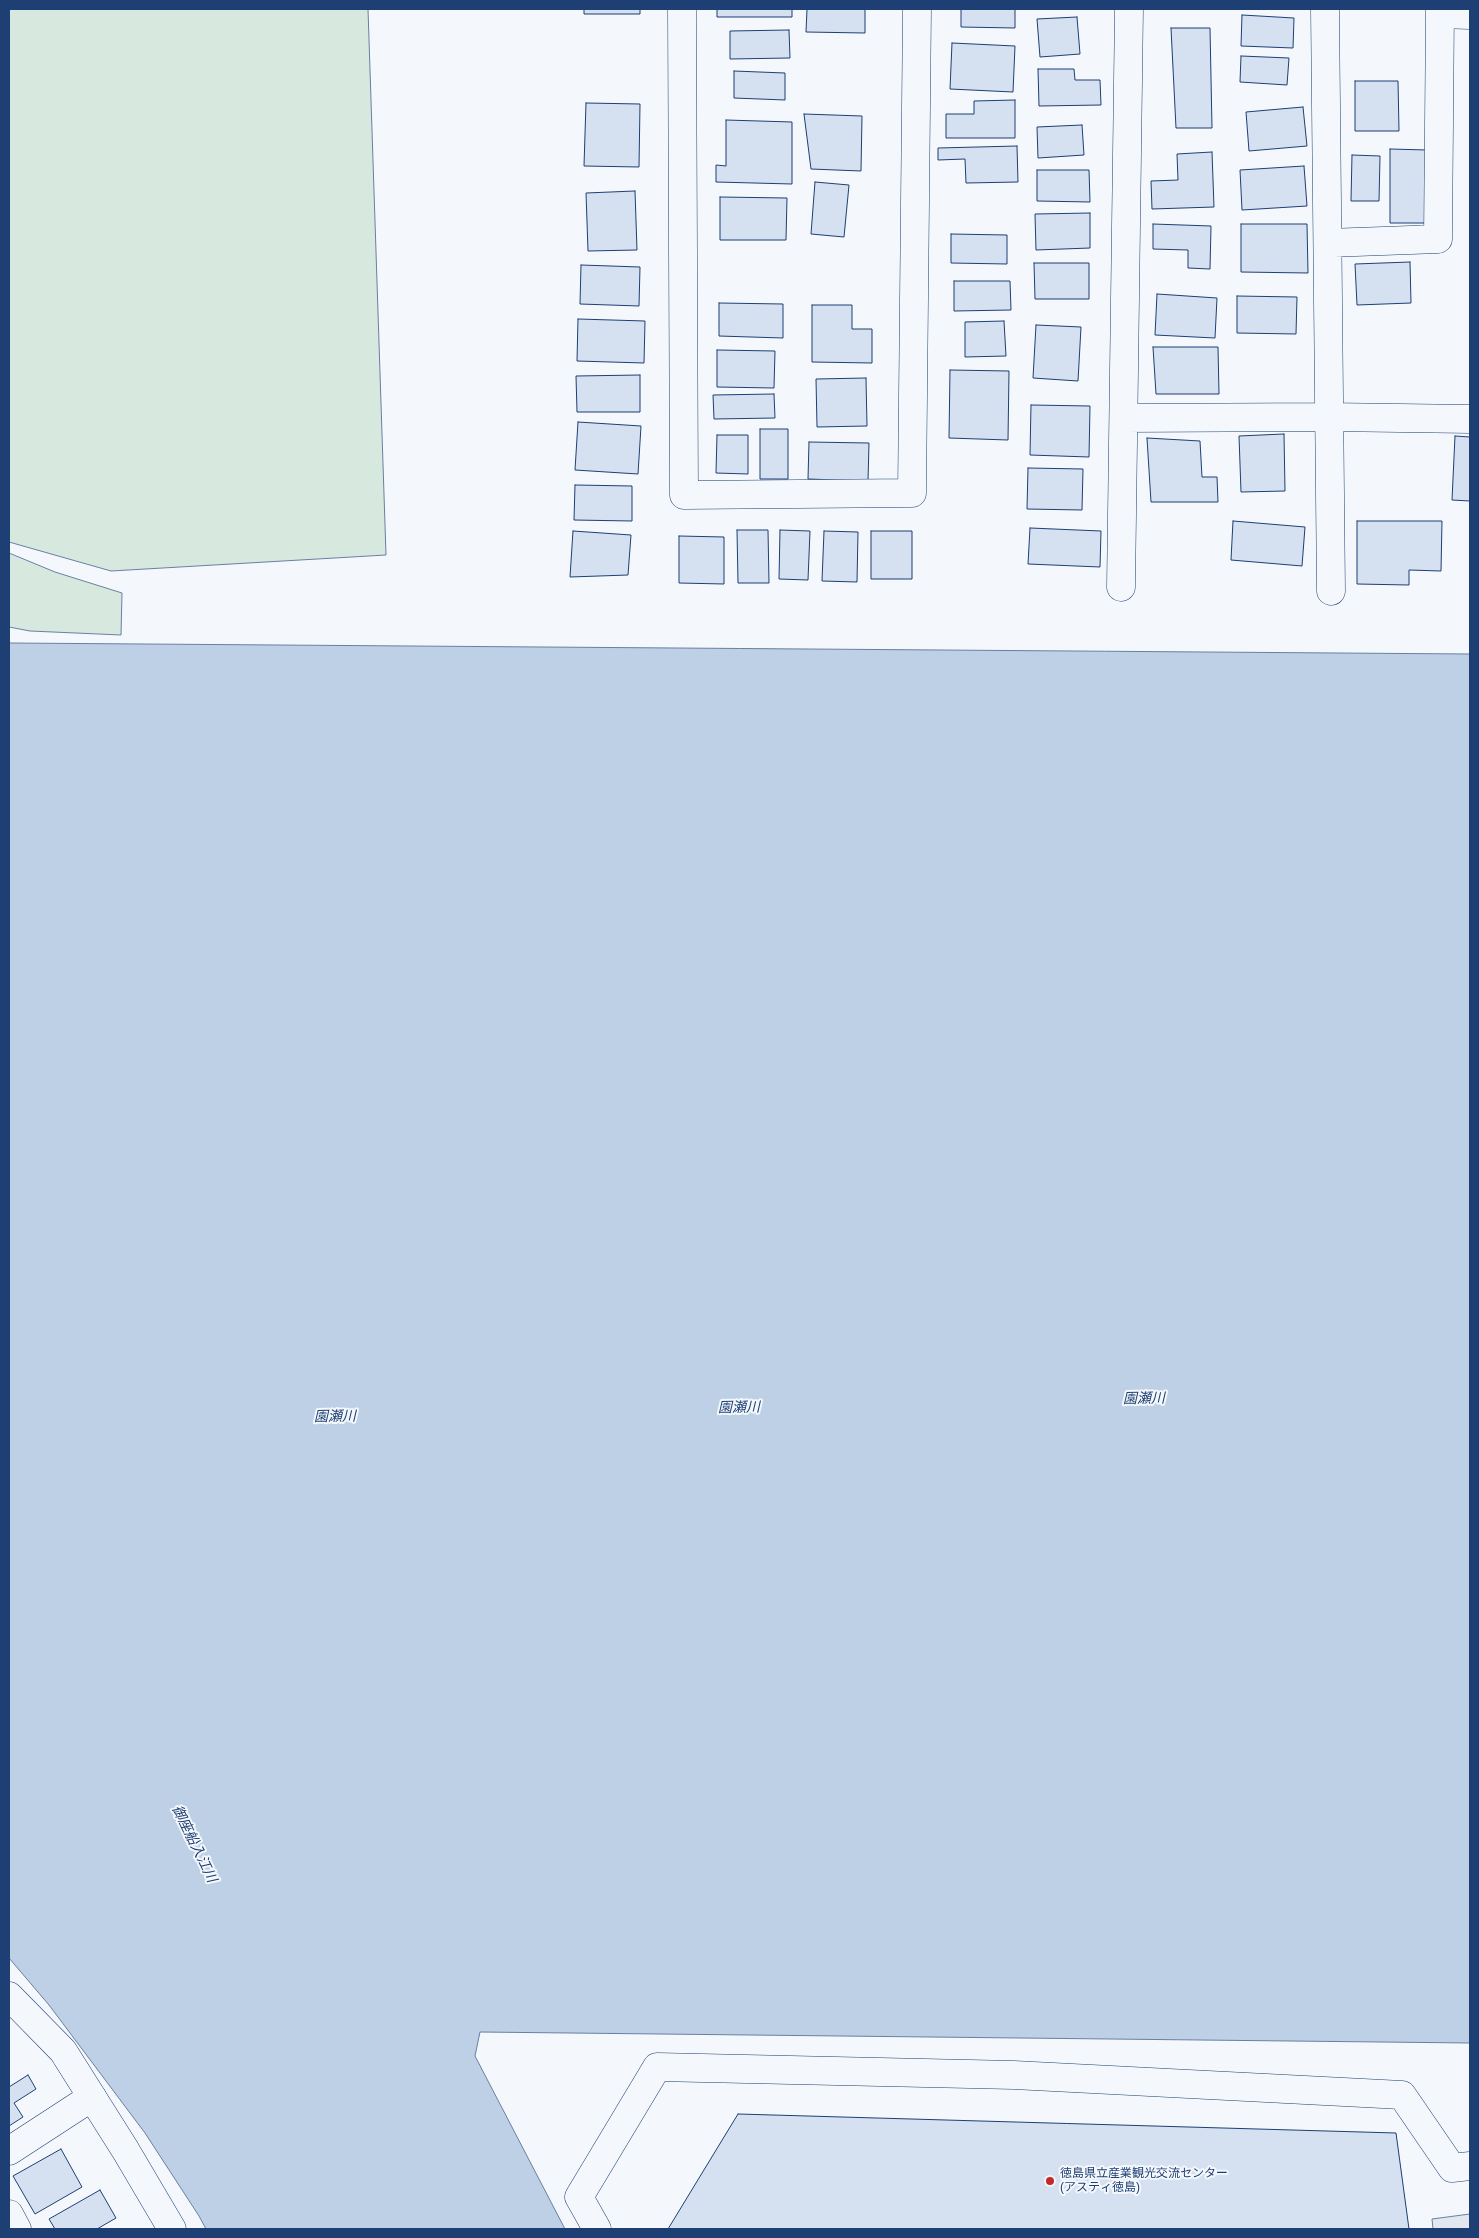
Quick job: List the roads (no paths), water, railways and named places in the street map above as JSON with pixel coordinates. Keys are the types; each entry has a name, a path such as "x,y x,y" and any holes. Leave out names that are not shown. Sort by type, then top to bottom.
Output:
{"street":[{"path":"682,9 684,495 912,493 917,9"},
{"path":"1121,587 1129,9"},
{"path":"1325,9 1331,591"},
{"path":"1328,243 1438,239 1440,12 1470,15"},
{"path":"1124,418 1329,416 1470,419"},
{"path":"9,1996 63,2050 172,2229"},
{"path":"597,2229 579,2197 657,2066 1014,2075 1402,2095 1452,2168 1470,2166"},
{"path":"9,2151 92,2097"},
{"path":"9,2214 17,2229"}],"water":[{"path":"9,643 1470,654 1470,2043 480,2032 475,2056 565,2229 206,2229 145,2133 49,2005 9,1958"}],"place":[{"name":"徳島県立産業観光交流センター (アスティ徳島)","path":"1050,2181"}],"water label":[{"name":"園瀬川","path":"1144,1399"},
{"name":"園瀬川","path":"739,1408"},
{"name":"園瀬川","path":"335,1417"},
{"name":"御座船入江川","path":"194,1844"}]}
